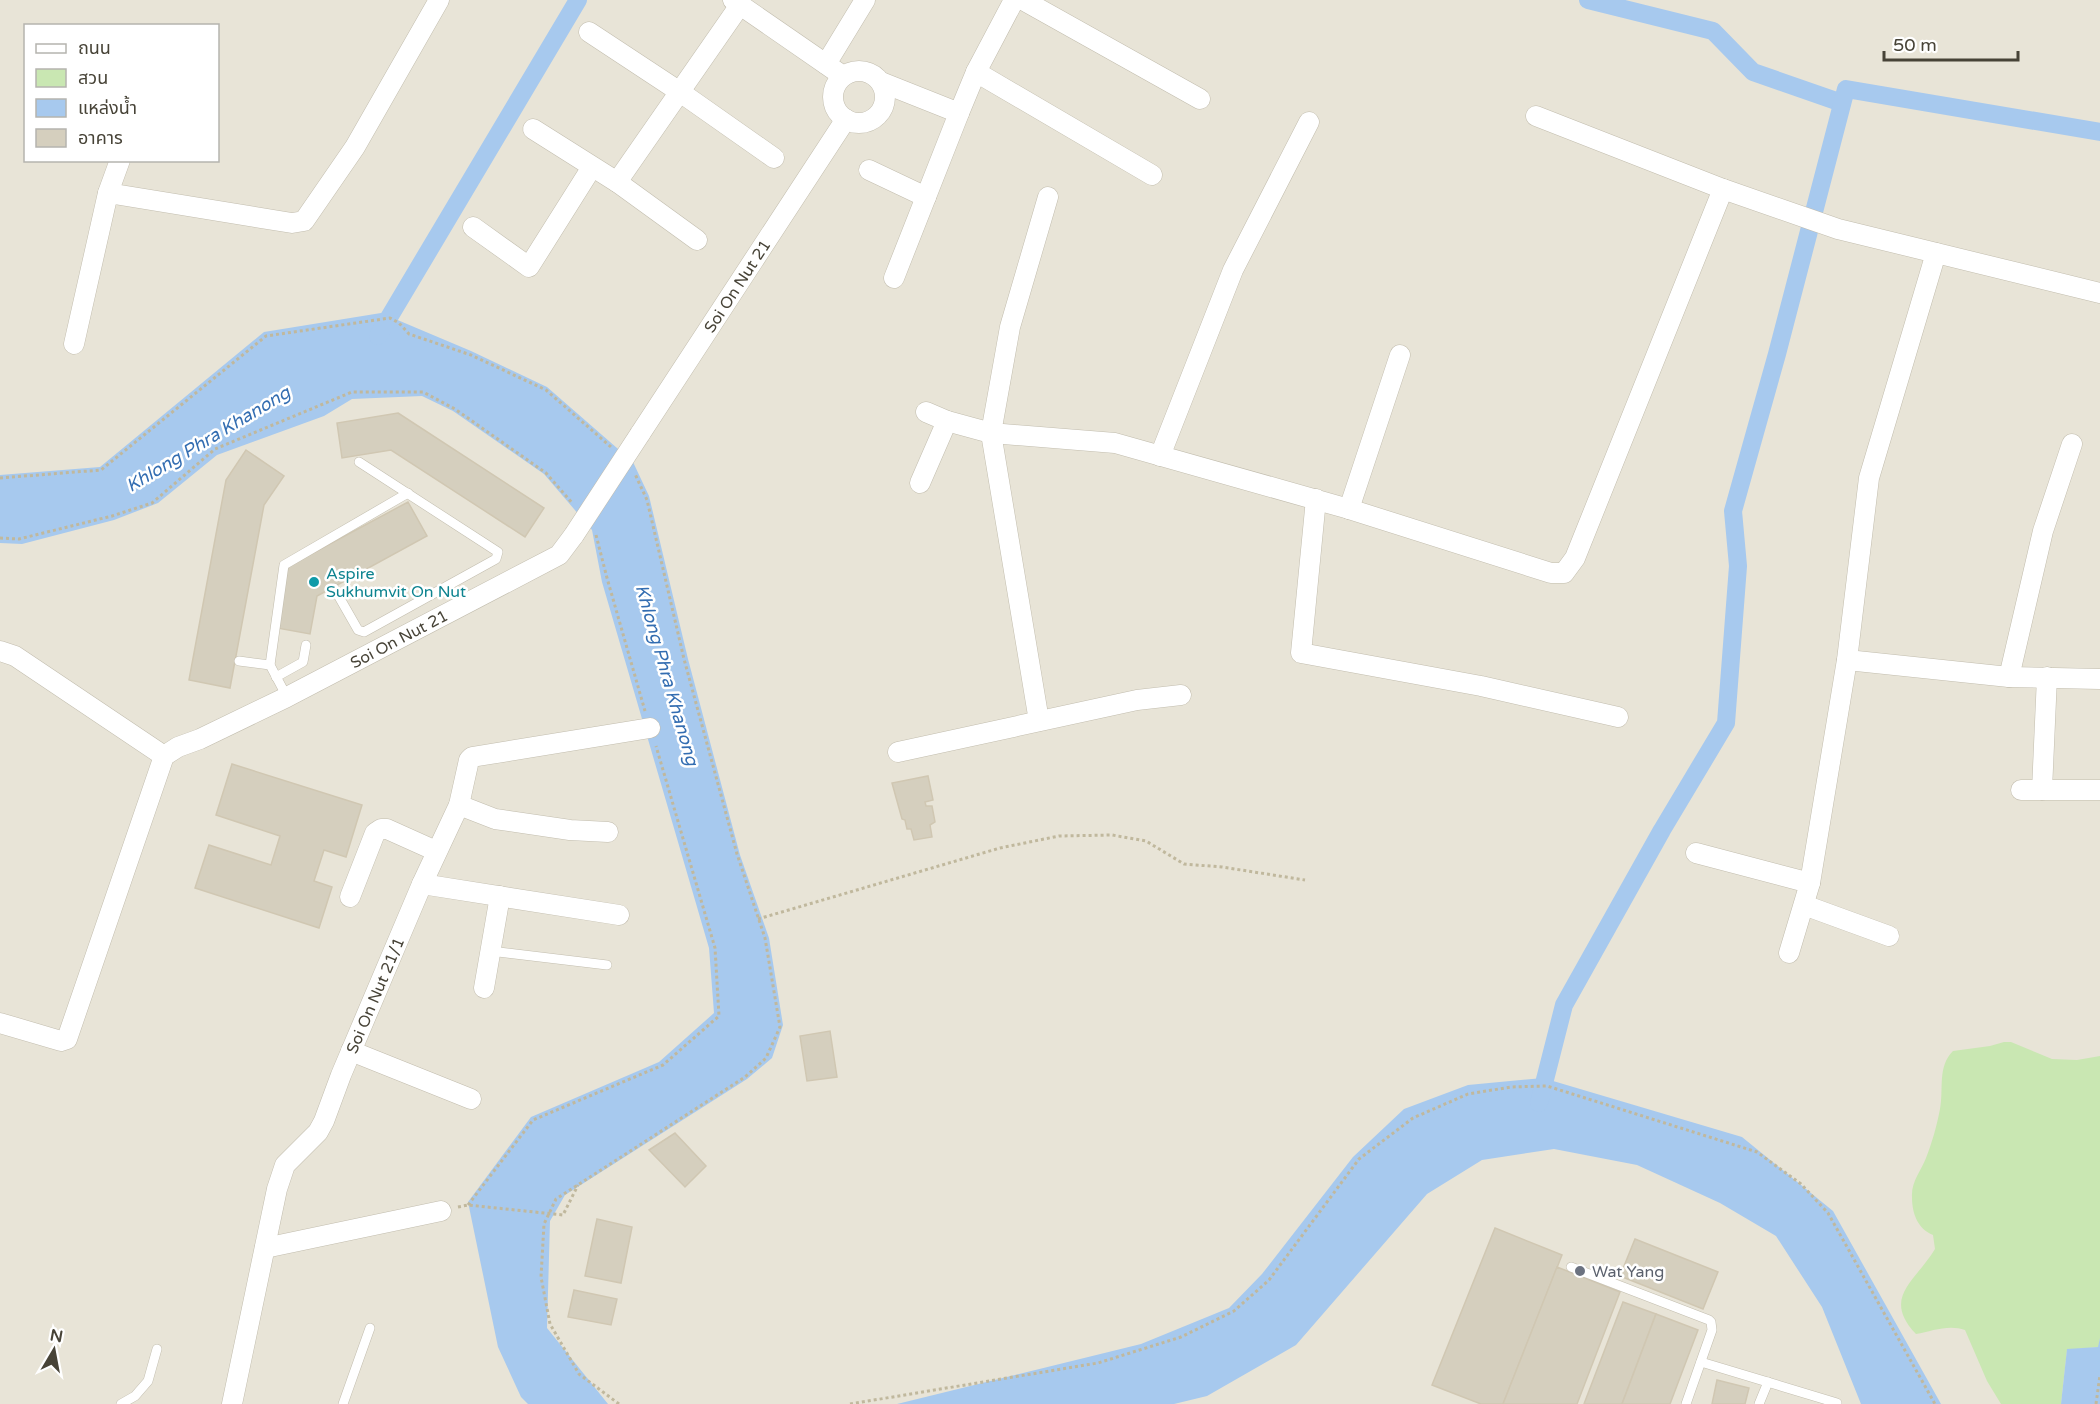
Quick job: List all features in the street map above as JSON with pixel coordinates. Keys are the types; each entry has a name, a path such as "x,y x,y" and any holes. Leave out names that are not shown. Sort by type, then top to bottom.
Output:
{"street":[{"path":"108,193 292,223 304,221 355,147 439,0"},
{"path":"826,64 865,0"},
{"path":"894,278 976,72 1014,0"},
{"path":"1023,0 1200,99"},
{"path":"617,183 680,92 736,3 843,76"},
{"path":"589,32 774,158"},
{"path":"881,82 886,99 879,115 863,123 846,119 839,114 833,98 833,90 843,76 850,72 867,71 881,82 959,113"},
{"path":"976,72 1152,175"},
{"path":"1536,116 1724,189 1838,229 2100,292"},
{"name":"Soi On Nut 21","path":"164,756 178,747 200,739 287,697 558,555 574,536 846,119"},
{"path":"1160,456 1233,270 1309,122"},
{"path":"533,129 617,183 697,240"},
{"path":"74,344 108,193 119,162"},
{"path":"473,227 530,267 592,167"},
{"path":"869,170 926,197"},
{"path":"926,412 947,421 991,433 1115,443 1349,508 1560,574 1566,571 1575,558 1724,189"},
{"path":"1039,721 991,433 1010,327 1048,197"},
{"path":"1790,953 1810,883 1847,660 1869,478 1936,253"},
{"path":"1349,508 1400,355"},
{"path":"920,483 947,421"},
{"path":"2009,676 2043,531 2072,444"},
{"path":"1316,499 1301,653 1481,686 1618,717"},
{"path":"0,651 15,656 164,756 67,1039 61,1041 0,1023"},
{"path":"1847,660 2009,676 2100,679"},
{"path":"2042,790 2047,678"},
{"path":"897,752 1137,700 1181,694"},
{"name":"Soi On Nut 21/1","path":"231,1404 277,1189 285,1165 321,1127 436,851 459,806 469,760 472,757 650,728"},
{"path":"2021,790 2100,790"},
{"path":"459,806 495,819 570,830 608,832"},
{"path":"350,897 375,833 381,829 387,828 436,851"},
{"path":"1696,853 1810,883"},
{"path":"422,884 619,915"},
{"path":"484,988 500,896"},
{"path":"1804,906 1889,936"},
{"path":"351,1051 471,1099"},
{"path":"265,1248 441,1211"}],"lane":[{"path":"334,588 358,630 364,632 497,558 498,552 359,462"},
{"path":"287,697 270,665 284,565 408,493"},
{"path":"276,677 302,664 306,645"},
{"path":"239,661 270,665"},
{"path":"490,951 607,965"},
{"path":"1571,1267 1712,1322 1712,1330 1686,1404"},
{"path":"343,1404 370,1328"},
{"path":"121,1404 135,1396 147,1381 156,1349"},
{"path":"1701,1362 1837,1403"},
{"path":"1759,1404 1768,1383"}],"path":[{"path":"0,538 20,540 152,503 215,449 352,392 423,392 455,408 546,473 574,506"},
{"path":"579,1183 563,1215 468,1205 534,1120 663,1065 718,1016 715,948 595,530"},
{"path":"758,919 1000,848 1059,836 1112,835 1146,841 1184,864 1222,867 1305,880"},
{"path":"850,1404 1098,1363 1181,1337 1234,1311 1269,1280 1359,1159 1413,1118 1468,1094 1511,1087 1547,1086 1757,1152 1801,1184 1828,1213 1935,1404"},
{"path":"2096,1404 2100,1375"}],"shaded area":[{"path":"0,0 2100,0 2100,1404 0,1404"}],"green space":[{"path":"2011,1042 2052,1059 2077,1060 2100,1056 2099,1347 2067,1350 2061,1404 2001,1404 1987,1381 1965,1330 1947,1328 1916,1334 1906,1321 1902,1310 1905,1290 1935,1249 1933,1235 1923,1229 1915,1215 1912,1192 1936,1128 1945,1064 1953,1051"}],"water":[{"name":"Khlong Phra Khanong","path":"381,313 471,351 547,387 633,462 649,496 688,659 740,855 769,938 783,1025 772,1058 747,1079 565,1195 550,1221 547,1328 608,1404 528,1404 521,1397 498,1347 468,1202 531,1117 659,1062 714,1013 709,948 602,582 592,530 544,474 453,411 422,396 352,399 324,416 217,455 158,503 114,520 22,544 0,543 0,475 100,467 264,332"},
{"path":"1543,1078 1742,1137 1833,1211 1941,1404 1861,1404 1822,1307 1776,1236 1720,1203 1637,1165 1554,1149 1482,1160 1427,1194 1296,1345 1207,1396 1174,1404 897,1404 1141,1344 1229,1308 1262,1274 1353,1157 1404,1109 1468,1085"},
{"path":"2100,1338 2100,1404 2061,1404 2067,1349 2098,1347"}],"building":[{"path":"398,413 544,508 525,537 391,450 342,458 337,423"},
{"path":"246,450 284,476 264,505 230,688 189,680 226,480"},
{"name":"Aspire Sukhumvit On Nut","path":"408,502 427,536 317,596 310,634 277,628 287,567"},
{"path":"232,764 362,805 346,857 324,850 314,881 332,887 319,928 195,888 209,845 271,865 280,836 216,815"},
{"path":"928,776 933,800 925,802 926,806 932,806 935,822 930,825 932,837 914,840 911,829 907,829 905,820 902,819 892,783"},
{"path":"830,1031 837,1077 807,1081 800,1036"},
{"path":"675,1133 706,1166 685,1187 649,1150"},
{"path":"597,1219 632,1227 621,1283 585,1276"},
{"path":"1495,1228 1562,1255 1503,1404 1481,1404 1432,1385"},
{"path":"1635,1239 1718,1272 1703,1309 1620,1276"},
{"path":"1557,1267 1620,1292 1577,1404 1503,1404"},
{"path":"574,1290 617,1299 611,1325 568,1317"},
{"path":"1623,1302 1656,1314 1622,1404 1584,1404"},
{"path":"1656,1314 1698,1330 1670,1404 1622,1404"},
{"path":"1717,1380 1749,1388 1745,1404 1712,1404"}],"waterway":[{"path":"378,336 578,0"},
{"path":"1588,0 1713,31 1753,72 1842,103"},
{"path":"1539,1103 1564,1005 1662,830 1726,723 1738,566 1733,511 1777,354 1846,89 2100,132"}],"place":[{"name":"Aspire Sukhumvit On Nut","path":"314,582"},
{"name":"Wat Yang","path":"1580,1271"}]}
